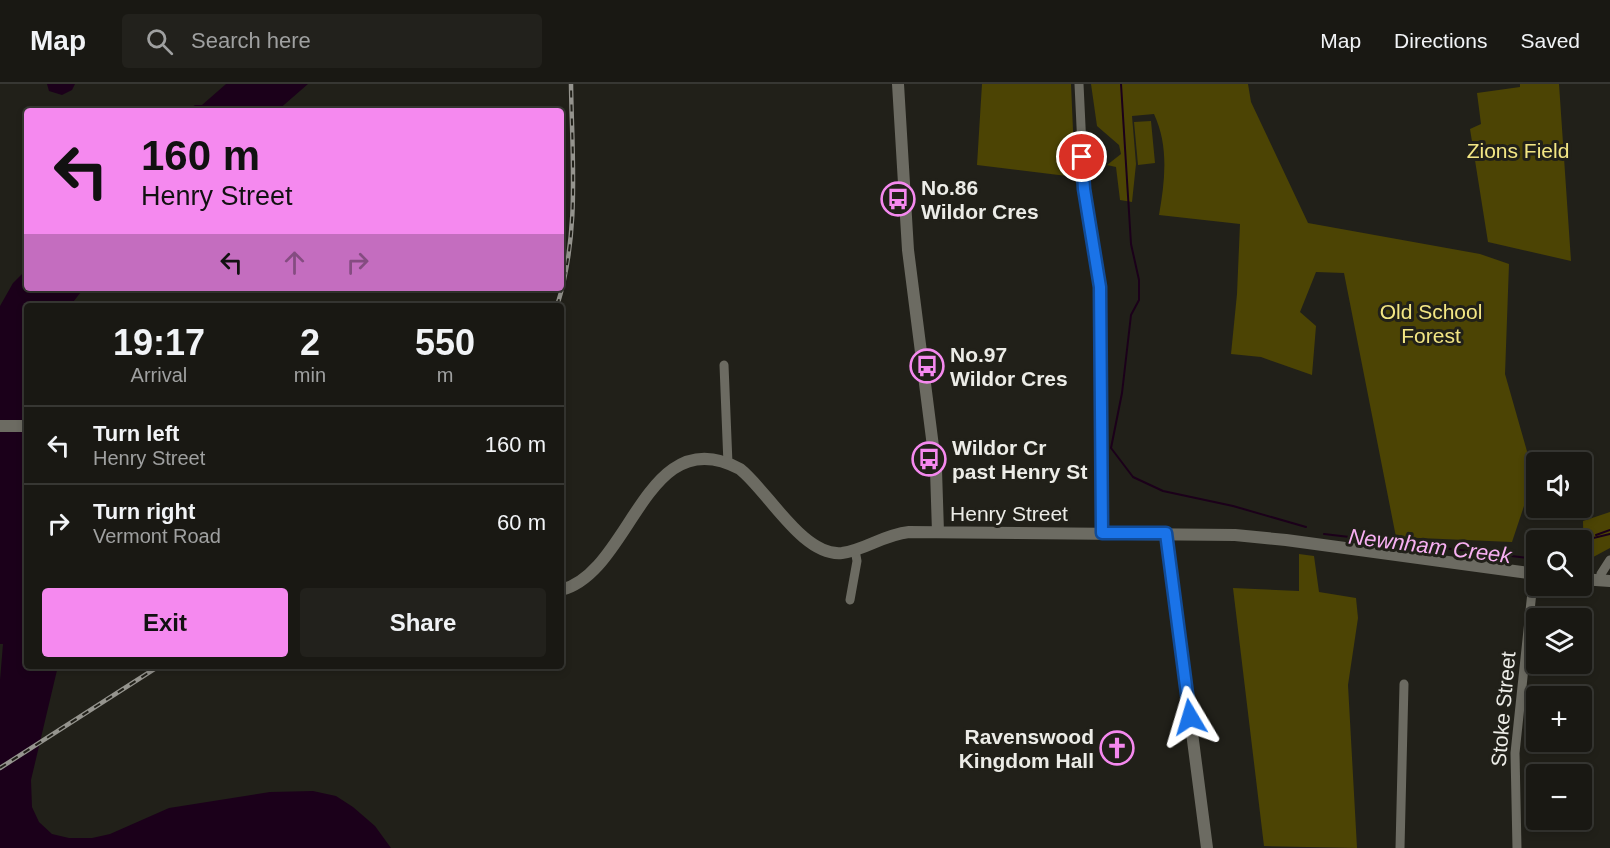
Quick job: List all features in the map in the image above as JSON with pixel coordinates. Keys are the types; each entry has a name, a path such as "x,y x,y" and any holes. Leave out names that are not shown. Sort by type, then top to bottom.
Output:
{"street":[{"path":"898,84 908,250 936,470 938,532"},
{"path":"1079,84 1084,189 1100,287 1102,533"},
{"path":"724,365 728,464"},
{"path":"0,426 24,426"},
{"name":"Henry Street","path":"564,589 582,582 598,568 650,489 665,474 693,462 728,464 752,479 814,546 830,552 855,550 891,534 938,532 1166,533 1286,540 1526,573"},
{"path":"1166,533 1207,848"},
{"path":"850,600 856,561 855,550"},
{"path":"1605,580 1601,574 1610,560"},
{"name":"Stoke Street","path":"1517,848 1515,753 1533,596"},
{"path":"1400,848 1404,684"}],"green space":[{"path":"982,84 1071,84 1075,177 977,165"},
{"name":"Old School Forest","path":"1091,84 1248,84 1251,102 1308,223 1480,254 1509,264 1505,374 1527,452 1526,500 1512,542 1396,537 1344,273 1316,272 1300,312 1316,326 1312,375 1261,357 1231,354 1237,294 1240,224 1159,215 1164,177 1164,151 1154,114 1132,116 1136,164 1132,202 1120,200 1116,167 1107,165 1121,154 1119,145 1097,126"},
{"name":"Zions Field","path":"1520,84 1559,84 1571,261 1488,242 1470,129 1481,124 1477,93 1520,87"},
{"path":"1151,121 1155,163 1138,165 1134,122"},
{"path":"1610,512 1610,548 1592,558 1592,530 1583,530 1583,521"},
{"path":"1299,554 1314,556 1319,592 1356,598 1358,618 1348,685 1357,848 1264,846 1233,588 1299,591"}],"shaded area":[{"path":"47,84 75,84 72,90 62,95 49,91"},
{"path":"226,84 308,84 280,108 190,108 202,105"},
{"path":"24,272 24,291 82,291 72,303 24,303 24,669 57,669 31,780 32,807 39,822 52,834 69,838 92,838 110,834 169,808 270,792 313,791 336,796 353,807 375,826 391,848 0,848 0,680 3,644 0,644 0,306 13,283"}],"waterway":[{"name":"Newnham Creek","path":"1121,84 1131,244 1139,280 1139,300 1131,315 1122,393 1111,448 1133,477 1163,491 1233,506 1306,527"},
{"name":"Newnham Creek","path":"1596,535 1610,530"},
{"name":"Newnham Creek","path":"1324,534 1526,558"},
{"name":"Newnham Creek","path":"1592,538 1610,534"}],"railway":[{"path":"564,279 572,224 571,84"},
{"path":"558,303 561,291"},
{"path":"0,768 154,669"}],"place":[{"name":"No.86 Wildor Cres","path":"898,199"},
{"name":"No.97 Wildor Cres","path":"927,366"},
{"name":"Wildor Cr past Henry St","path":"929,459"},
{"name":"Ravenswood Kingdom Hall","path":"1117,748"}],"route":[{"path":"1082,157 1084,189 1100,287 1102,533 1166,533 1190,717"}]}
